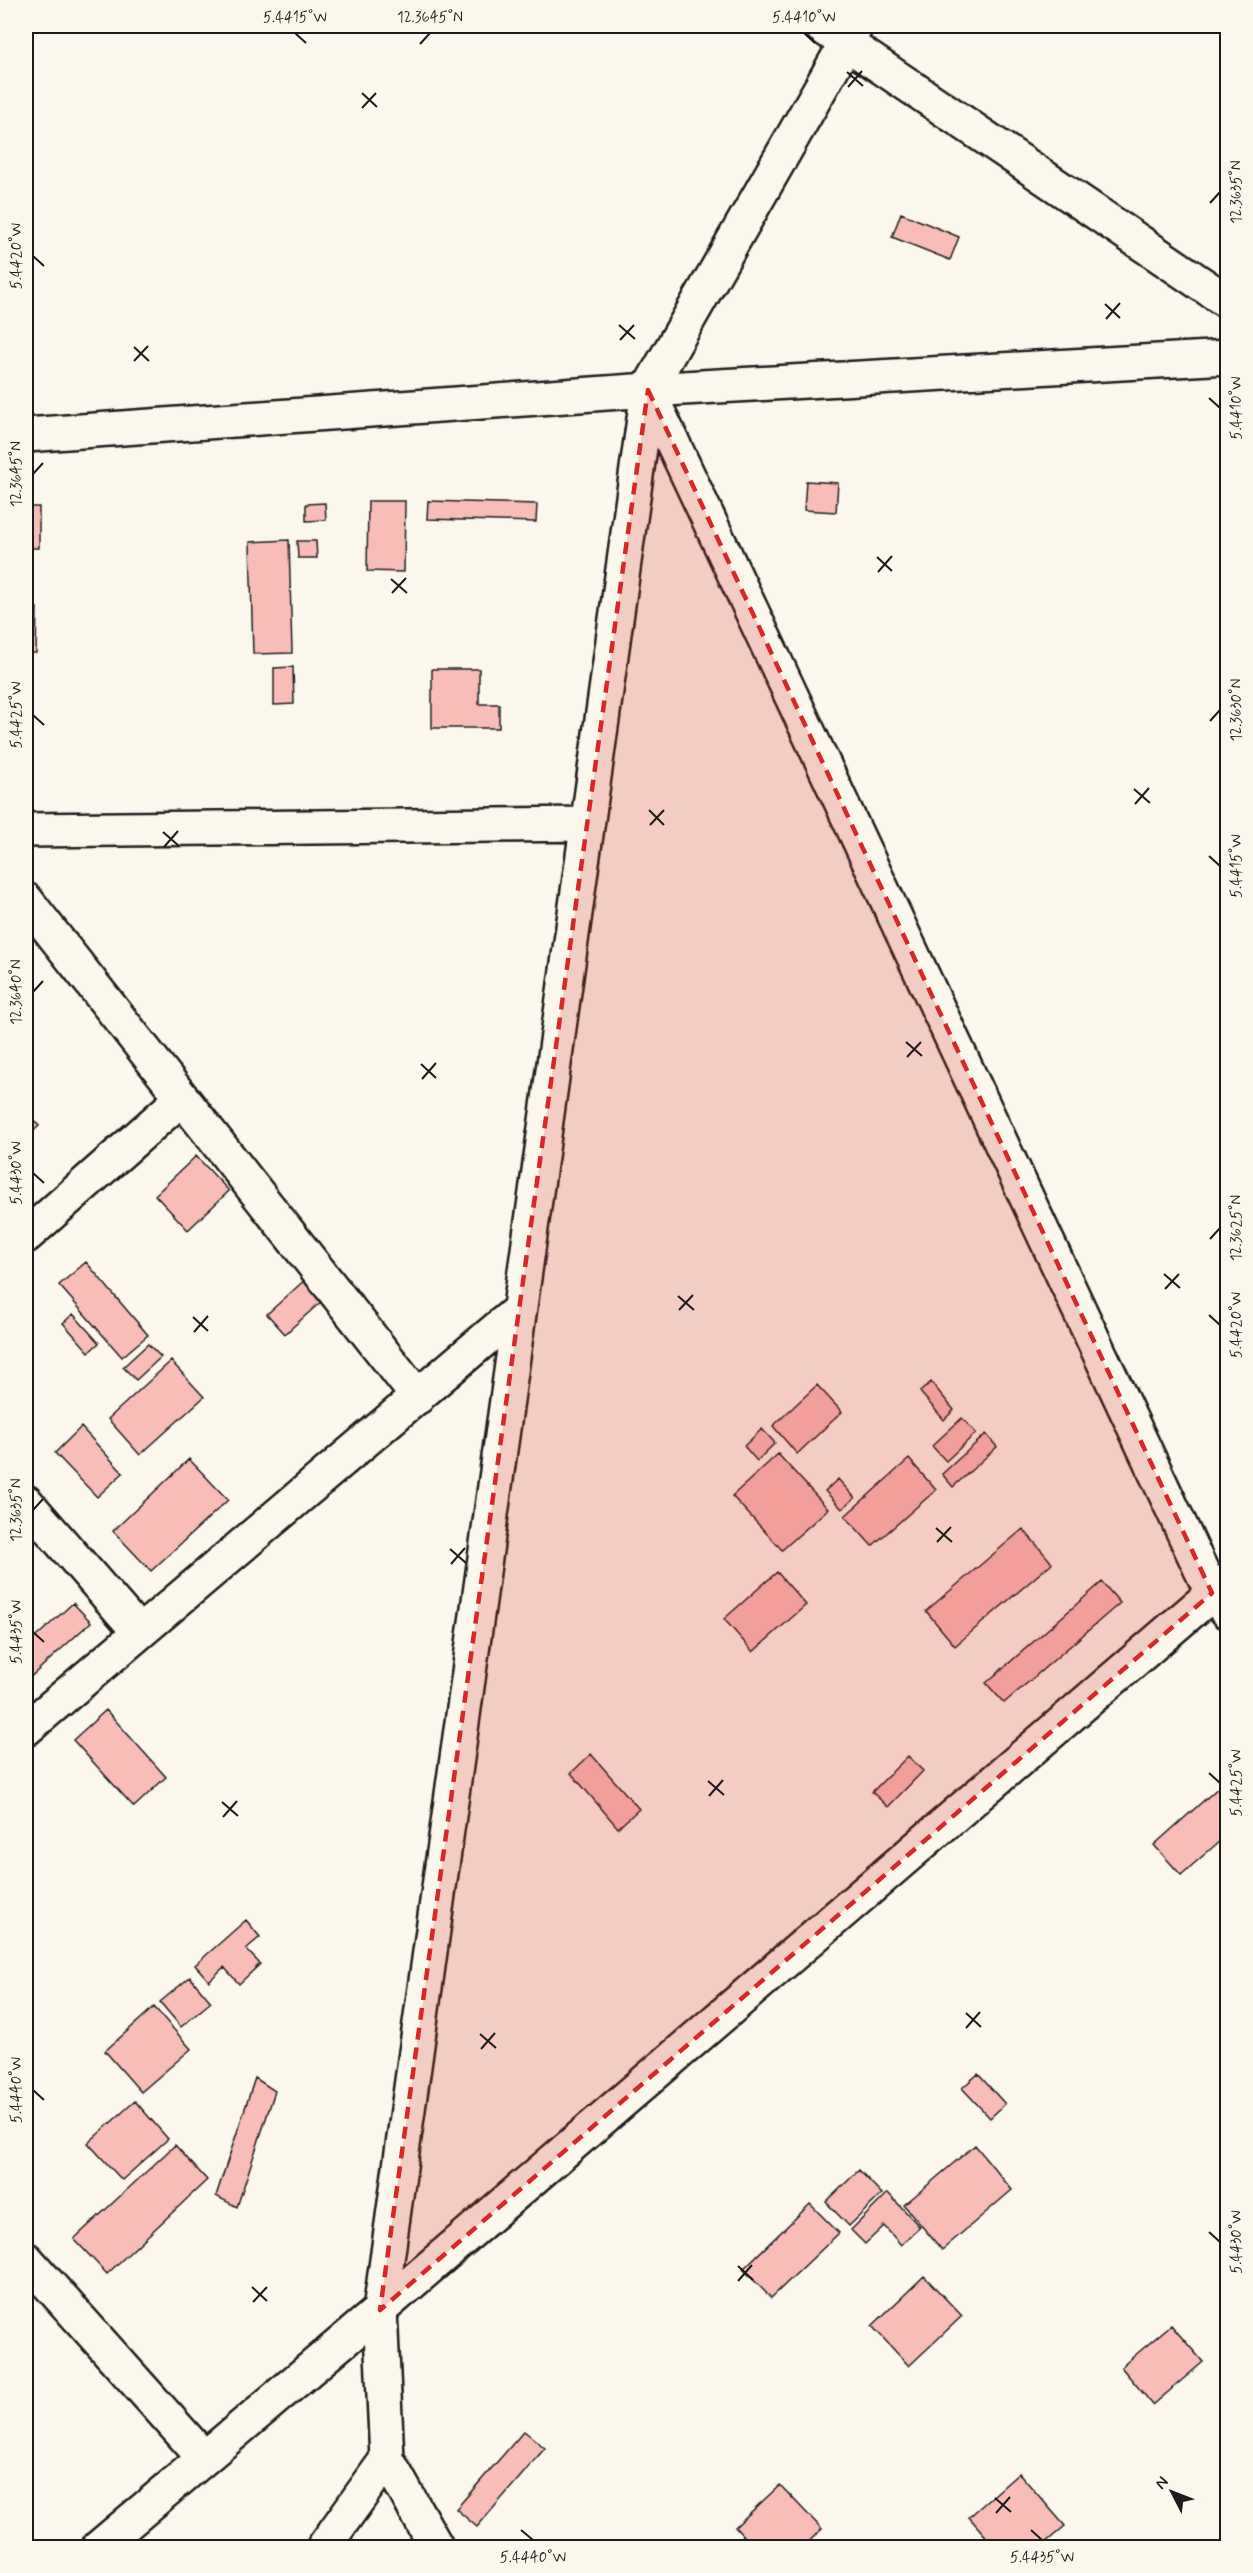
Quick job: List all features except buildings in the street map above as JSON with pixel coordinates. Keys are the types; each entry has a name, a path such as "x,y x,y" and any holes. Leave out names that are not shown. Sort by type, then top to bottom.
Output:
{"street":[{"path":"437,2547 387,2458 380,2310 648,390 841,31 1227,302"},
{"path":"26,435 648,390 1227,357"},
{"path":"98,2547 1222,1595 648,390"},
{"path":"26,830 587,824"},
{"path":"26,900 418,1397"},
{"path":"26,1236 182,1098"},
{"path":"26,1729 519,1310"},
{"path":"26,1502 140,1632"},
{"path":"26,2259 204,2458"},
{"path":"323,2547 387,2458"}],"highlighted area":[{"path":"648,390 1212,1593 380,2310 519,1310"}]}
